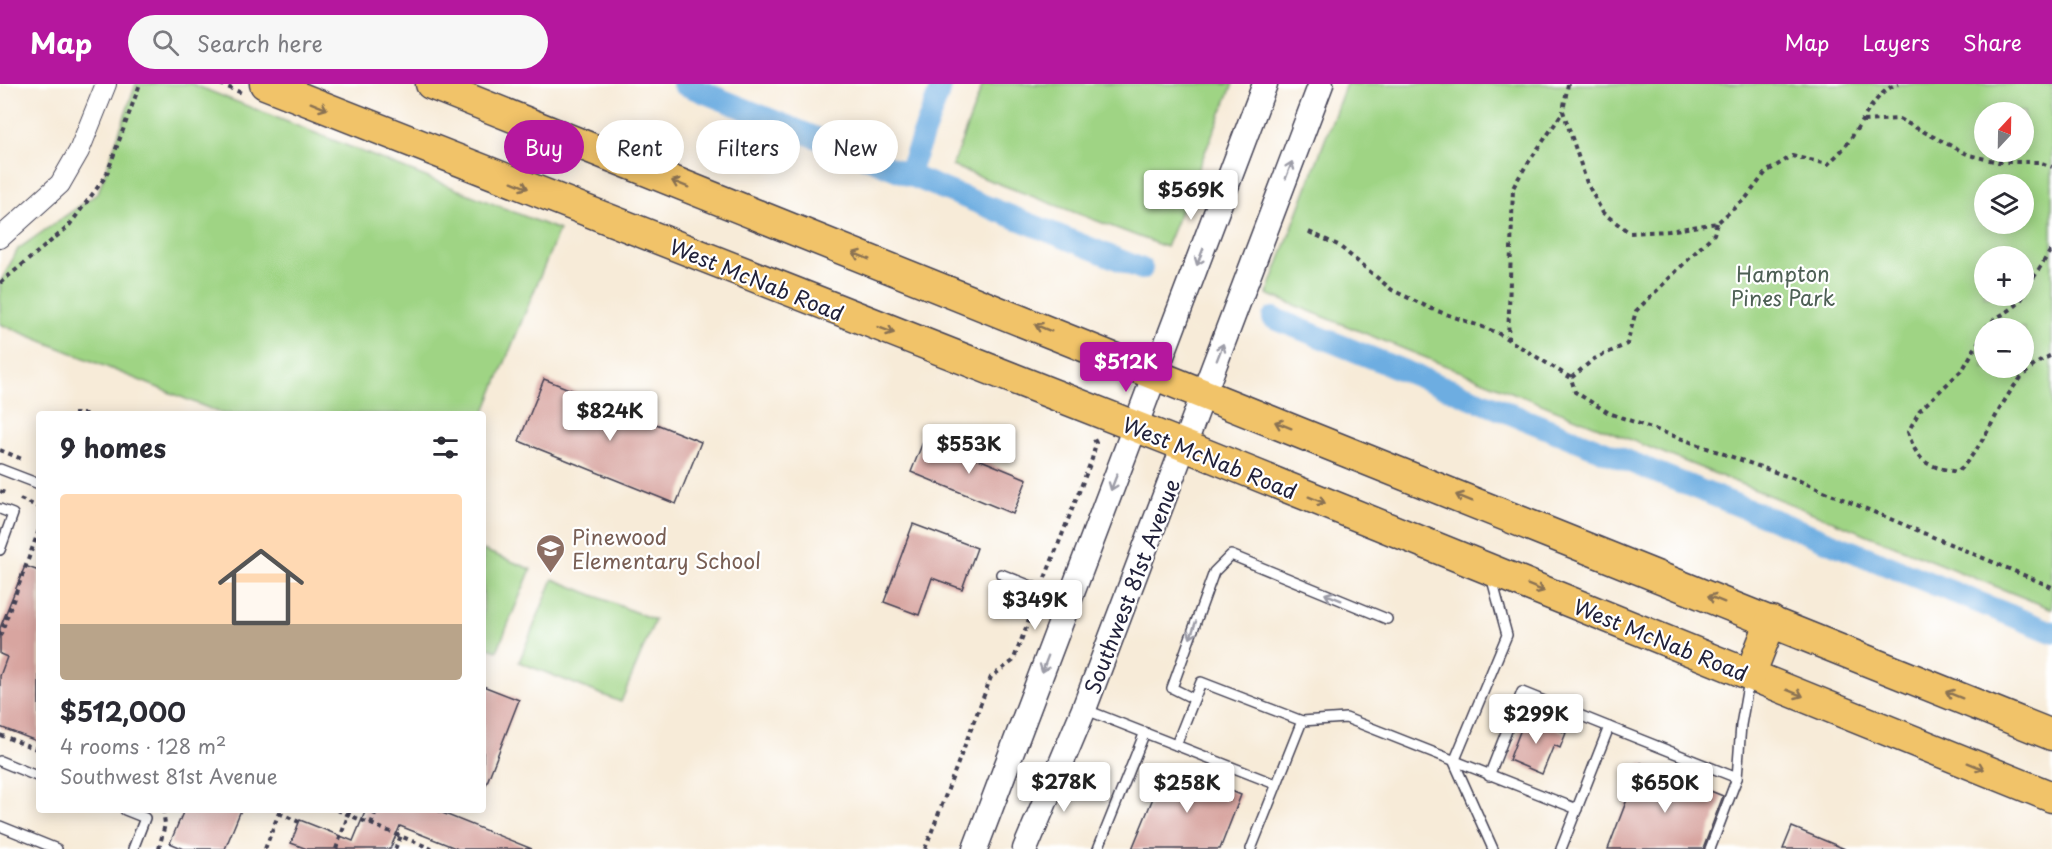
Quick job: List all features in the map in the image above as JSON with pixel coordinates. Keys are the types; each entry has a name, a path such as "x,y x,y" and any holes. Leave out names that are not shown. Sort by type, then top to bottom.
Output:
{"main road":[{"path":"430,84 1205,393 2052,735"},
{"name":"West McNab Road","path":"259,91 1185,446 2052,797"},
{"path":"1750,675 1771,621"}],"street":[{"path":"0,238 60,184 79,151 106,84"},
{"path":"975,849 1265,84"},
{"name":"Southwest 81st Avenue","path":"1025,849 1084,709 1321,84"}],"lane":[{"path":"0,469 36,483"},
{"path":"0,509 13,514 0,550"},
{"path":"1194,699 1173,688 1214,572 1231,555 1387,619"},
{"path":"1489,569 1507,635 1454,762 1493,849"},
{"path":"1001,574 1069,601"},
{"path":"1710,849 1737,778 1741,724 1750,675"},
{"path":"1176,745 1201,682 1302,721 1347,718 1577,809"},
{"path":"1489,776 1522,692 1737,778"},
{"path":"1084,709 1275,784"},
{"path":"1251,849 1302,721"},
{"path":"1560,849 1609,727"},
{"path":"1098,849 1145,732"},
{"path":"0,761 36,776"},
{"path":"132,813 145,818 133,849"},
{"path":"0,826 57,849"}],"path":[{"path":"0,283 68,227 106,176 141,84"},
{"path":"220,84 259,91"},
{"path":"1508,340 1513,188 1524,166 1545,142 1563,111 1568,84"},
{"path":"1563,111 1587,183 1603,213 1630,233 1670,231 1717,223 1746,198 1766,172 1792,156 1828,164 1847,144 1890,86 1898,84"},
{"path":"1941,84 1948,84"},
{"path":"1862,121 1899,119 1969,154 1998,162 2039,162 2052,166"},
{"path":"1571,378 1594,359 1627,344 1636,311 1714,234 1717,223"},
{"path":"1308,231 1338,245 1392,290 1432,309 1496,332 1571,378 1575,392 1609,413 1800,481 2052,587"},
{"path":"2034,277 2052,248"},
{"path":"1998,318 2016,306"},
{"path":"1974,350 1963,369 1920,410 1908,432 1915,453 1931,467 1957,472 1974,458 2002,403 2020,378"},
{"path":"2034,367 2052,355"},
{"path":"925,849 991,677 1013,661 1041,590 1092,459 1096,443 1088,433"},
{"path":"0,450 34,464"},
{"path":"0,636 28,565 27,560 36,538"},
{"path":"0,735 36,749"},
{"path":"159,849 165,824 163,813"},
{"path":"265,849 280,813"},
{"path":"282,813 299,822"},
{"path":"336,849 349,813"},
{"path":"351,813 371,824 432,849"},
{"path":"371,824 376,813"},
{"path":"395,849 401,836"}],"green space":[{"path":"136,84 192,84 559,230 485,411 216,411 0,324 0,283 18,249 98,193"},
{"path":"983,84 1233,84 1166,247 952,166"},
{"name":"Hampton Pines Park","path":"1346,84 2052,84 2052,609 1267,294"},
{"path":"486,551 531,569 497,651 486,647"},
{"path":"553,579 655,620 621,702 519,662"}],"building":[{"path":"544,379 701,442 676,504 519,441"},
{"path":"925,437 1027,479 1013,514 911,472"},
{"path":"913,524 977,548 962,589 932,578 919,615 884,602"},
{"path":"25,566 36,570 36,741 0,727 0,676 7,657 0,654 0,628"},
{"path":"486,687 519,700 486,785"},
{"path":"1526,716 1566,733 1560,748 1554,745 1542,774 1509,760"},
{"path":"1641,763 1723,796 1703,849 1608,849"},
{"path":"1167,764 1241,795 1220,849 1132,849"},
{"path":"183,813 240,813 225,849 184,849 170,843"},
{"path":"365,813 442,813 532,849 458,849 400,826 390,849 307,849 291,843 300,820 353,841"},
{"path":"1792,827 1845,849 1783,849"}],"waterway":[{"path":"683,84 1142,269"},
{"path":"908,175 942,84"},
{"path":"1273,318 2052,632"}],"place":[{"name":"Pinewood Elementary School","path":"551,574"}]}
